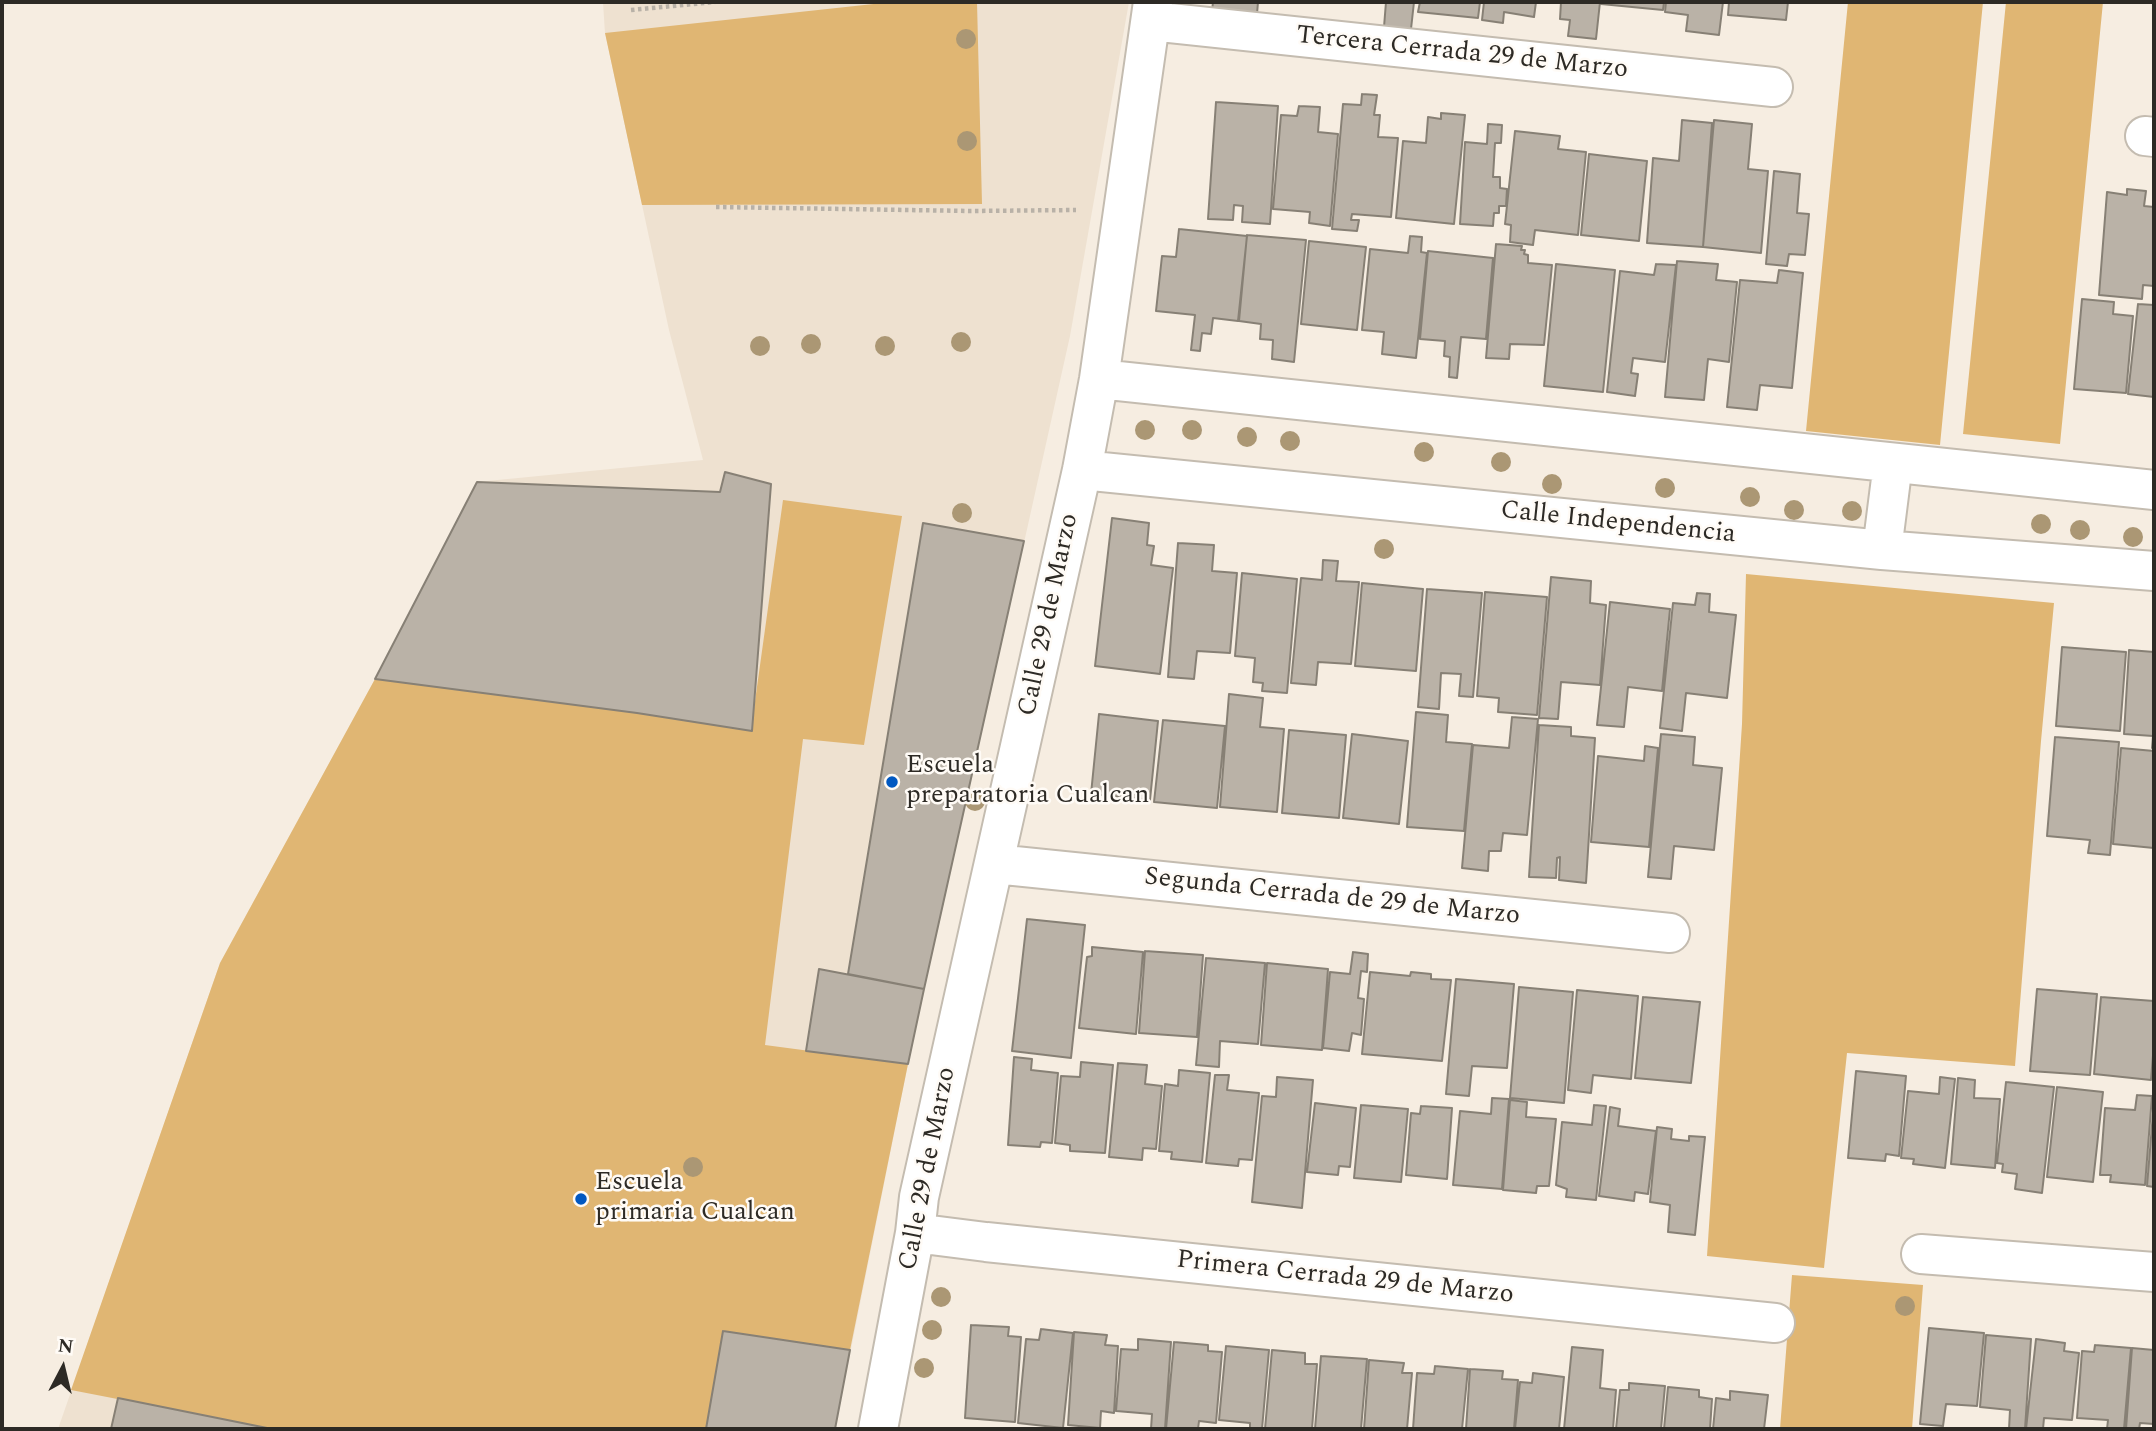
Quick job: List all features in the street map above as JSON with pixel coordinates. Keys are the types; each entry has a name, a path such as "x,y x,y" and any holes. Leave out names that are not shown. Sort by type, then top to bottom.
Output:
{"street":[{"name":"Tercera Cerrada 29 de Marzo","path":"1152,12 1773,87"},
{"name":"Calle 29 de Marzo","path":"878,1429 915,1233 919,1197 1082,470 1099,379 1152,12"},
{"path":"1099,379 2154,489"},
{"path":"1882,550 1893,463"},
{"name":"Calle Independencia","path":"1082,470 1882,550 2154,571"},
{"name":"Segunda Cerrada de 29 de Marzo","path":"995,863 1670,933"},
{"name":"Primera Cerrada 29 de Marzo","path":"915,1233 1775,1323"},
{"path":"1921,1254 2154,1272"}],"path":[{"path":"631,10 715,2"},
{"path":"716,207 971,211 1124,209"}],"shaded area":[{"path":"603,2 1129,2 1070,336 908,1064 835,1429 58,1429 220,963 375,679 477,482 703,460 669,330 605,33"},
{"path":"892,2 977,2 982,204 642,205 605,33"},
{"path":"1848,2 1983,2 1940,445 1806,431"},
{"path":"2006,2 2103,2 2060,444 1963,434"},
{"path":"783,500 902,516 864,745 803,739 765,1045 908,1064 850,1350 724,1331 706,1429 272,1429 71,1390 220,963 375,679 751,730"},
{"path":"1746,574 2054,603 2015,1066 1847,1053 1824,1268 1707,1256 1742,724"},
{"path":"1792,1275 1923,1285 1912,1429 1780,1429"}],"building":[{"path":"1213,2 1258,2 1257,14 1212,11"},
{"path":"1386,2 1414,2 1411,29 1384,27"},
{"path":"1420,2 1480,2 1478,18 1418,12"},
{"path":"1484,2 1536,2 1534,17 1504,12 1503,23 1482,20"},
{"path":"1561,2 1600,2 1596,39 1568,36 1570,20 1560,19"},
{"path":"1601,2 1664,2 1663,10"},
{"path":"1666,2 1723,2 1719,35 1686,31 1688,15 1665,12"},
{"path":"1729,2 1788,2 1786,20 1728,15"},
{"path":"1362,94 1377,95 1374,115 1380,115 1378,137 1398,138 1391,217 1352,214 1351,220 1359,220 1357,231 1332,229 1343,104 1361,105"},
{"path":"1216,102 1278,106 1270,224 1242,222 1243,206 1234,205 1233,220 1208,219"},
{"path":"1299,106 1320,107 1318,132 1338,134 1330,226 1309,223 1310,212 1273,209 1281,115 1297,116"},
{"path":"1441,113 1465,115 1454,224 1396,218 1403,141 1426,143 1428,117 1441,119"},
{"path":"1682,120 1712,123 1703,247 1647,243 1653,158 1679,161"},
{"path":"1714,120 1752,124 1748,169 1768,171 1761,253 1703,247"},
{"path":"1488,124 1502,125 1501,143 1495,143 1493,177 1500,177 1500,188 1507,189 1506,206 1499,206 1499,213 1494,213 1493,226 1460,224 1465,142 1487,144"},
{"path":"1515,131 1560,136 1558,149 1586,152 1578,235 1535,230 1533,245 1510,242 1511,225 1505,224"},
{"path":"1589,154 1647,161 1639,241 1581,235"},
{"path":"1774,171 1800,174 1797,213 1809,214 1805,255 1789,254 1787,266 1766,264"},
{"path":"2127,189 2146,191 2144,206 2154,207 2154,286 2143,285 2142,299 2099,295 2107,192 2127,195"},
{"path":"1179,229 1247,236 1238,321 1213,318 1211,334 1202,333 1200,351 1191,350 1195,315 1156,311 1162,256 1176,257"},
{"path":"1247,235 1306,240 1294,362 1272,359 1273,340 1260,339 1261,324 1239,321"},
{"path":"1410,236 1422,237 1421,252 1427,253 1416,358 1382,354 1384,332 1362,330 1370,249 1408,253"},
{"path":"1309,241 1366,247 1357,330 1301,324"},
{"path":"1496,244 1522,246 1521,250 1525,250 1524,254 1528,255 1528,263 1552,265 1544,345 1510,344 1509,359 1486,358"},
{"path":"1428,251 1493,258 1486,339 1461,337 1457,378 1449,377 1450,357 1444,356 1445,341 1420,339"},
{"path":"1677,261 1718,264 1716,280 1737,282 1729,362 1708,359 1704,400 1665,397"},
{"path":"1556,264 1615,270 1603,392 1544,386"},
{"path":"1656,264 1676,265 1665,362 1633,358 1631,373 1638,374 1635,396 1607,392 1620,271 1654,275"},
{"path":"1779,270 1803,273 1792,388 1760,385 1757,410 1727,407 1740,280 1777,283"},
{"path":"2082,299 2114,302 2113,314 2133,316 2126,393 2074,389"},
{"path":"2138,304 2154,305 2154,397 2128,394"},
{"path":"725,472 771,484 752,731 637,713 375,679 477,482 720,492"},
{"path":"1112,518 1149,523 1147,545 1154,546 1151,565 1173,568 1160,674 1095,666"},
{"path":"923,523 1024,541 924,989 848,974"},
{"path":"1178,543 1214,545 1212,571 1237,573 1230,653 1197,651 1194,679 1168,677"},
{"path":"1323,560 1338,561 1336,581 1359,582 1351,664 1318,662 1316,685 1291,683 1301,578 1322,580"},
{"path":"1242,573 1297,579 1287,693 1262,691 1263,683 1253,682 1255,658 1235,656"},
{"path":"1551,577 1591,581 1590,603 1606,605 1600,685 1561,682 1558,719 1539,718"},
{"path":"1362,583 1423,589 1416,671 1355,666"},
{"path":"1427,589 1482,593 1473,697 1459,696 1461,674 1441,673 1439,709 1418,707"},
{"path":"1485,592 1547,597 1537,715 1498,712 1499,698 1477,696"},
{"path":"1697,593 1710,594 1709,612 1736,615 1727,698 1686,693 1682,731 1660,728 1673,603 1695,605"},
{"path":"1610,602 1670,609 1662,691 1628,687 1624,727 1597,725"},
{"path":"2062,647 2126,652 2120,731 2056,726"},
{"path":"2129,650 2154,652 2154,748 2153,736 2124,734"},
{"path":"1229,694 1263,698 1260,727 1284,729 1277,812 1220,807"},
{"path":"1416,712 1448,715 1446,742 1472,744 1464,831 1407,827"},
{"path":"1099,714 1158,721 1150,800 1091,794"},
{"path":"1512,717 1538,719 1527,835 1503,833 1501,851 1489,851 1488,871 1462,868 1473,745 1509,748"},
{"path":"1163,720 1225,726 1217,808 1154,802"},
{"path":"1539,725 1571,727 1571,736 1595,738 1586,883 1559,880 1560,857 1557,858 1556,878 1529,877"},
{"path":"1289,730 1346,735 1339,818 1282,813"},
{"path":"1352,734 1408,741 1399,824 1343,818"},
{"path":"1661,734 1695,737 1693,765 1722,768 1714,850 1674,846 1671,879 1648,877"},
{"path":"2055,737 2119,742 2110,855 2088,853 2090,840 2047,836"},
{"path":"1645,746 1658,748 1649,847 1591,842 1598,756 1644,761"},
{"path":"2121,748 2154,751 2154,848 2113,844"},
{"path":"1027,919 1085,925 1071,1058 1012,1051"},
{"path":"1092,947 1143,952 1136,1034 1079,1028 1087,957 1092,956"},
{"path":"1145,951 1203,955 1197,1037 1139,1033"},
{"path":"1353,952 1368,954 1367,972 1361,971 1358,998 1364,999 1361,1035 1352,1033 1349,1051 1323,1048 1330,972 1350,974"},
{"path":"1206,958 1265,963 1258,1044 1220,1041 1219,1067 1196,1065"},
{"path":"1267,963 1328,969 1322,1050 1261,1045"},
{"path":"819,969 924,989 908,1064 806,1051"},
{"path":"1370,972 1410,976 1411,972 1431,974 1431,979 1451,980 1442,1061 1362,1054"},
{"path":"1456,979 1514,984 1507,1068 1472,1066 1469,1096 1446,1094"},
{"path":"1519,987 1573,992 1564,1103 1510,1098"},
{"path":"2037,989 2097,994 2090,1075 2030,1071"},
{"path":"1577,990 1638,996 1631,1079 1593,1075 1591,1093 1568,1090"},
{"path":"1643,997 1700,1002 1691,1083 1635,1078"},
{"path":"2101,997 2154,1001 2151,1080 2094,1074"},
{"path":"1014,1057 1032,1059 1031,1070 1058,1073 1052,1143 1041,1142 1040,1147 1008,1145"},
{"path":"1081,1062 1113,1065 1105,1153 1070,1151 1070,1145 1055,1143 1061,1076 1080,1077"},
{"path":"1118,1063 1147,1065 1145,1084 1162,1086 1156,1149 1143,1148 1142,1160 1109,1157"},
{"path":"1179,1070 1210,1073 1202,1162 1171,1159 1172,1152 1159,1151 1165,1084 1178,1086"},
{"path":"1856,1071 1906,1076 1899,1156 1886,1154 1885,1161 1848,1158"},
{"path":"1215,1075 1229,1075 1227,1090 1259,1093 1252,1160 1239,1159 1238,1166 1206,1163"},
{"path":"1277,1077 1313,1080 1302,1208 1252,1202 1262,1096 1276,1097"},
{"path":"1940,1077 1955,1079 1945,1168 1913,1164 1914,1159 1901,1158 1908,1091 1939,1094"},
{"path":"1958,1078 1975,1080 1974,1098 2000,1099 1995,1168 1951,1164"},
{"path":"2006,1082 2054,1087 2042,1193 2015,1189 2017,1174 2002,1172 2003,1164 1997,1163"},
{"path":"2057,1087 2103,1092 2093,1182 2047,1177"},
{"path":"2137,1095 2152,1096 2145,1185 2110,1182 2111,1175 2100,1175 2105,1108 2135,1110"},
{"path":"1492,1098 1509,1099 1502,1189 1453,1185 1460,1111 1491,1114"},
{"path":"1510,1100 1527,1102 1526,1117 1556,1119 1549,1186 1537,1186 1536,1193 1503,1190"},
{"path":"2154,1101 2154,1187 2147,1186"},
{"path":"1315,1103 1356,1108 1350,1167 1339,1166 1338,1175 1307,1172"},
{"path":"1361,1105 1408,1109 1401,1182 1354,1178"},
{"path":"1594,1105 1606,1106 1596,1200 1566,1197 1567,1189 1556,1185 1562,1122 1592,1125"},
{"path":"1421,1106 1452,1108 1447,1179 1406,1175 1411,1113 1420,1114"},
{"path":"1610,1107 1620,1109 1618,1126 1656,1131 1648,1194 1635,1192 1634,1201 1599,1196"},
{"path":"1657,1127 1672,1129 1671,1139 1689,1141 1689,1136 1705,1137 1695,1235 1668,1232 1670,1205 1650,1202"},
{"path":"971,1325 1009,1327 1008,1336 1021,1337 1015,1422 965,1418"},
{"path":"1929,1328 1984,1333 1977,1406 1946,1404 1943,1426 1920,1424"},
{"path":"1041,1329 1073,1333 1063,1428 1018,1423 1026,1339 1039,1340"},
{"path":"723,1331 850,1350 835,1429 706,1429"},
{"path":"1074,1332 1107,1335 1105,1345 1118,1346 1114,1413 1101,1411 1100,1428 1068,1425"},
{"path":"1986,1335 2031,1339 2025,1429 2009,1429 2010,1410 1980,1407"},
{"path":"1138,1339 1171,1342 1165,1429 1151,1429 1152,1414 1116,1411 1121,1349 1138,1350"},
{"path":"2036,1339 2065,1343 2064,1351 2079,1353 2072,1420 2044,1418 2043,1429 2026,1429"},
{"path":"1174,1342 1208,1345 1208,1351 1222,1352 1216,1423 1199,1421 1198,1429 1166,1429"},
{"path":"2095,1345 2131,1348 2124,1429 2107,1429 2108,1420 2077,1418 2082,1351 2094,1352"},
{"path":"1226,1346 1269,1350 1262,1429 1250,1429 1250,1423 1219,1420"},
{"path":"1572,1347 1603,1350 1600,1388 1616,1390 1613,1429 1564,1429"},
{"path":"2132,1348 2154,1350 2154,1424 2140,1423 2139,1429 2126,1429"},
{"path":"1272,1350 1305,1353 1305,1364 1317,1364 1312,1429 1265,1429"},
{"path":"1321,1356 1367,1359 1361,1429 1315,1429"},
{"path":"1369,1360 1404,1363 1402,1373 1412,1373 1407,1429 1364,1429"},
{"path":"1435,1366 1468,1369 1462,1429 1413,1429 1417,1373 1434,1374"},
{"path":"1470,1369 1503,1371 1502,1379 1518,1380 1514,1429 1466,1429"},
{"path":"1533,1373 1564,1377 1559,1429 1515,1429 1520,1382 1532,1383"},
{"path":"1629,1383 1665,1386 1661,1429 1616,1429 1620,1390 1629,1390"},
{"path":"1668,1387 1699,1390 1699,1397 1712,1399 1710,1429 1664,1429"},
{"path":"1730,1391 1768,1395 1764,1429 1713,1429 1716,1398 1730,1400"},
{"path":"118,1398 272,1429 111,1429"}],"place":[{"name":"Escuela preparatoria Cualcan","path":"892,782"},
{"name":"Escuela primaria Cualcan","path":"581,1199"}]}
